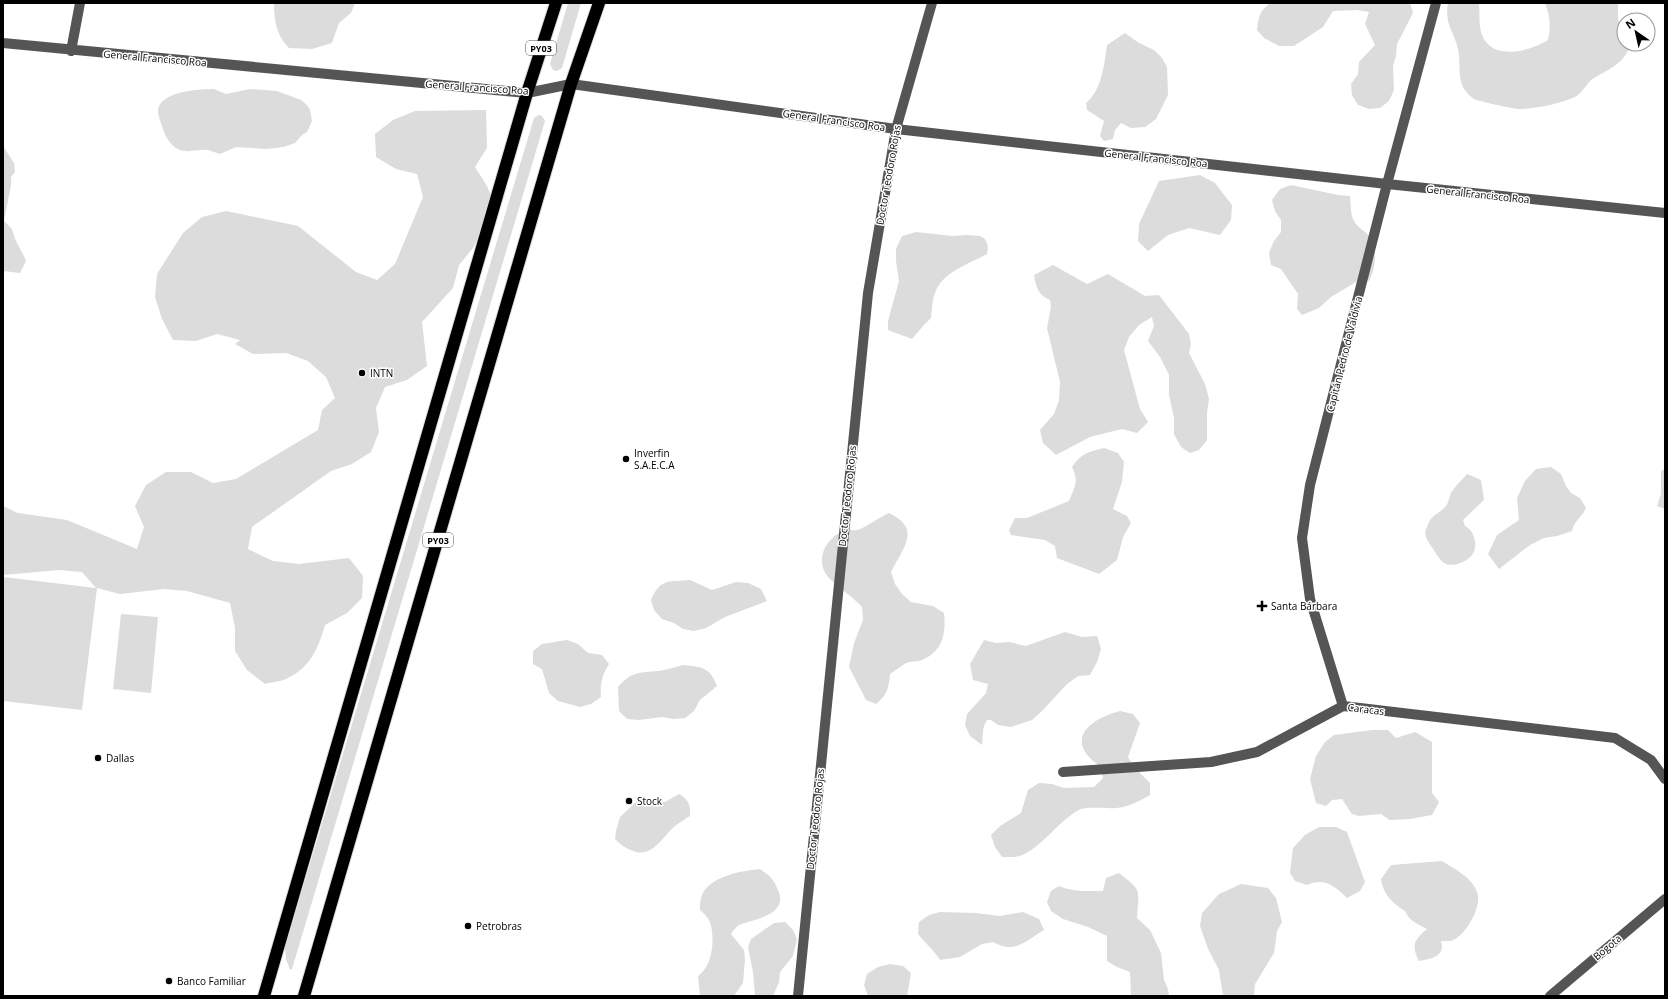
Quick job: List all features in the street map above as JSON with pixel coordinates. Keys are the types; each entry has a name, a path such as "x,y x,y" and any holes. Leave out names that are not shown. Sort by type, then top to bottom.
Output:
{"highway":[{"name":"PY03","path":"264,996 527,93 556,3"},
{"name":"PY03","path":"304,996 571,84 599,3"}],"street":[{"path":"71,51 80,3"},
{"name":"Doctor Teodoro Rojas","path":"798,996 868,293 896,129 932,3"},
{"name":"Capitán Pedro de Valdivia","path":"1343,706 1310,599 1302,538 1310,485 1387,184 1436,3"},
{"name":"General Francisco Roa","path":"3,43 71,51 527,93 571,84 896,129 1387,184 1665,213"},
{"name":"Caracas","path":"1063,772 1211,762 1257,752 1343,706 1615,738 1651,760 1665,779"},
{"name":"Bogota","path":"1550,996 1665,899"}],"shaded area":[{"path":"274,3 355,3 351,13 339,23 332,43 312,49 289,48 281,38 277,27"},
{"path":"568,3 581,3 562,68 557,71 553,70 550,64"},
{"path":"1271,3 1410,3 1413,13 1397,44 1393,66 1394,90 1389,101 1380,108 1369,109 1358,105 1352,95 1351,84 1358,74 1359,62 1375,45 1365,24 1369,12 1357,10 1333,11 1323,27 1294,46 1279,46 1264,38 1257,30 1260,14 1267,5"},
{"path":"1448,3 1479,3 1480,26 1484,39 1490,46 1497,50 1515,52 1533,47 1548,40 1550,21 1545,3 1618,3 1618,12 1616,12 1616,52 1627,52 1621,61 1591,80 1575,97 1542,107 1518,109 1498,105 1474,99 1463,86 1460,76 1458,49 1448,22"},
{"path":"1125,33 1139,43 1154,50 1162,58 1167,67 1168,95 1156,119 1145,127 1131,128 1121,123 1115,130 1113,139 1104,141 1100,136 1104,121 1087,110 1086,103 1096,91 1099,84 1107,45"},
{"path":"214,89 226,94 250,89 277,91 301,100 307,105 310,110 312,121 307,132 295,143 284,147 266,149 236,147 220,154 208,150 180,150 173,146 163,130 158,113 160,104 172,95 181,92"},
{"path":"486,110 487,148 475,167 487,186 496,207 473,248 459,265 453,288 422,322 427,366 407,380 385,387 376,408 379,432 371,452 352,464 331,471 252,527 248,549 273,561 299,564 349,558 363,576 362,598 347,613 325,625 316,650 301,669 294,675 284,680 265,684 247,670 235,651 235,628 230,603 187,591 164,589 120,594 97,588 82,710 3,701 3,577 96,588 82,572 59,570 3,575 3,506 18,513 67,520 137,549 144,527 135,506 146,485 166,472 191,472 213,483 236,479 318,430 322,410 335,398 326,377 308,361 286,353 253,354 235,344 240,340 217,334 196,341 173,340 162,319 155,297 157,274 183,233 202,217 226,211 298,226 356,272 377,280 395,264 423,197 417,174 396,169 376,157 375,134 393,120 415,111"},
{"path":"539,115 542,116 545,121 292,969 290,970 286,959 285,947 534,118"},
{"path":"3,146 14,163 15,172 11,177 11,185 4,221 12,229 26,261 20,273 3,271"},
{"path":"1200,175 1215,183 1232,205 1231,220 1220,235 1189,228 1168,235 1148,251 1138,241 1139,224 1159,181"},
{"path":"1291,185 1338,195 1350,196 1351,212 1354,221 1369,236 1375,253 1373,270 1369,281 1356,282 1331,297 1319,308 1302,315 1297,309 1298,294 1281,269 1271,265 1269,253 1274,241 1281,232 1281,220 1275,211 1272,200 1280,189"},
{"path":"916,232 953,236 980,236 985,239 988,246 987,254 957,269 944,279 934,296 931,318 912,339 888,330 888,321 899,281 896,249 902,236"},
{"path":"1053,265 1087,284 1108,274 1145,296 1159,295 1189,334 1191,344 1189,353 1205,384 1209,399 1207,413 1207,440 1199,450 1190,453 1181,447 1174,434 1174,418 1169,395 1169,375 1160,357 1148,341 1154,326 1152,317 1139,325 1129,337 1124,350 1140,409 1148,422 1137,433 1122,429 1090,437 1056,455 1043,443 1040,430 1054,414 1059,400 1060,382 1047,328 1051,307 1050,300 1043,296 1038,290 1034,275"},
{"path":"1104,448 1118,453 1124,462 1122,482 1113,509 1127,516 1131,523 1123,537 1117,560 1099,574 1057,558 1055,546 1045,540 1011,535 1009,530 1015,518 1027,518 1069,501 1076,480 1072,467 1082,456 1094,450"},
{"path":"1551,467 1561,474 1571,493 1580,498 1586,508 1574,524 1572,531 1557,536 1544,538 1530,545 1499,569 1488,554 1497,535 1519,520 1517,498 1525,481 1536,469"},
{"path":"1665,469 1665,509 1657,506 1661,494 1661,471"},
{"path":"1467,474 1481,480 1484,500 1463,520 1465,526 1473,535 1475,547 1472,555 1470,558 1459,564 1451,565 1444,563 1441,560 1428,542 1425,535 1431,519 1446,505 1453,490"},
{"path":"889,513 899,519 905,526 907,533 907,540 891,572 895,584 902,594 911,602 933,606 944,613 944,628 942,641 935,652 922,660 906,663 890,674 887,691 876,704 866,700 849,667 854,643 863,620 862,607 828,577 824,571 822,557 827,544 838,534 846,530 860,529"},
{"path":"690,580 712,590 736,582 748,583 761,589 767,601 725,617 706,628 694,631 683,629 674,623 662,619 654,610 651,600 658,588 666,582"},
{"path":"121,614 158,617 151,693 113,689"},
{"path":"1065,632 1082,637 1097,636 1101,649 1097,662 1090,675 1078,676 1067,684 1032,720 1011,727 998,725 991,720 987,720 983,729 982,745 970,736 965,725 967,714 986,693 988,684 973,680 970,664 984,640 996,643 1009,642 1026,646"},
{"path":"567,640 578,644 588,653 602,655 609,664 602,680 601,697 591,704 580,707 558,701 549,693 542,669 533,664 533,651 542,644"},
{"path":"683,665 695,666 704,669 711,675 717,686 700,700 694,711 685,718 674,719 662,717 639,720 627,719 619,711 618,687 627,678 636,674 661,671"},
{"path":"1120,711 1133,714 1140,723 1128,757 1134,767 1150,783 1150,795 1134,803 1121,807 1087,808 1079,810 1063,821 1032,850 1015,857 1002,857 995,847 991,835 1000,826 1021,813 1028,790 1039,783 1052,784 1064,788 1094,787 1103,778 1101,767 1090,758 1084,749 1082,741 1084,733 1089,726 1097,720"},
{"path":"1372,730 1388,730 1396,738 1415,732 1432,742 1432,793 1439,802 1432,815 1410,819 1390,820 1381,814 1359,816 1352,814 1342,799 1332,800 1326,806 1316,803 1310,779 1316,756 1325,742 1334,735"},
{"path":"679,794 685,798 688,803 690,816 675,826 653,848 648,851 636,852 620,844 615,839 620,817 636,802 642,800 665,802"},
{"path":"1319,827 1336,827 1347,832 1365,882 1360,891 1347,898 1329,884 1319,882 1307,885 1295,881 1290,873 1293,848 1305,835"},
{"path":"1442,861 1462,874 1475,887 1478,898 1477,905 1472,920 1462,934 1451,941 1441,941 1442,946 1439,954 1432,958 1419,961 1415,951 1415,943 1419,936 1427,929 1411,920 1405,911 1389,898 1386,894 1381,879 1391,865"},
{"path":"760,869 773,881 779,892 780,900 774,911 760,918 739,925 731,934 744,950 745,960 743,983 734,996 700,996 698,976 707,965 713,942 709,920 700,910 700,900 702,895 712,883 719,879 735,873"},
{"path":"1119,873 1132,883 1137,891 1137,918 1150,930 1161,953 1164,980 1169,996 1131,996 1130,972 1107,961 1107,936 1088,927 1063,919 1051,911 1047,902 1051,891 1059,886 1075,890 1103,891 1106,878"},
{"path":"1241,884 1268,888 1276,898 1282,922 1277,931 1274,953 1255,984 1254,996 1223,996 1219,970 1208,949 1200,926 1202,913 1219,894"},
{"path":"940,912 976,913 1000,916 1023,912 1039,919 1044,930 1014,947 1007,947 993,942 982,944 960,957 940,960 918,934 919,922 929,915"},
{"path":"785,922 793,930 797,939 793,956 780,972 779,982 773,996 755,996 753,972 748,947 751,939 774,923"},
{"path":"890,964 903,966 911,973 907,996 868,996 864,985 867,974 878,967"}],"place":[{"name":"INTN","path":"362,373"},
{"name":"Inverfin S.A.E.C.A","path":"626,459"},
{"name":"Santa Bárbara","path":"1262,606"},
{"name":"Dallas","path":"98,758"},
{"name":"Stock","path":"629,801"},
{"name":"Petrobras","path":"468,926"},
{"name":"Banco Familiar","path":"169,981"}]}
